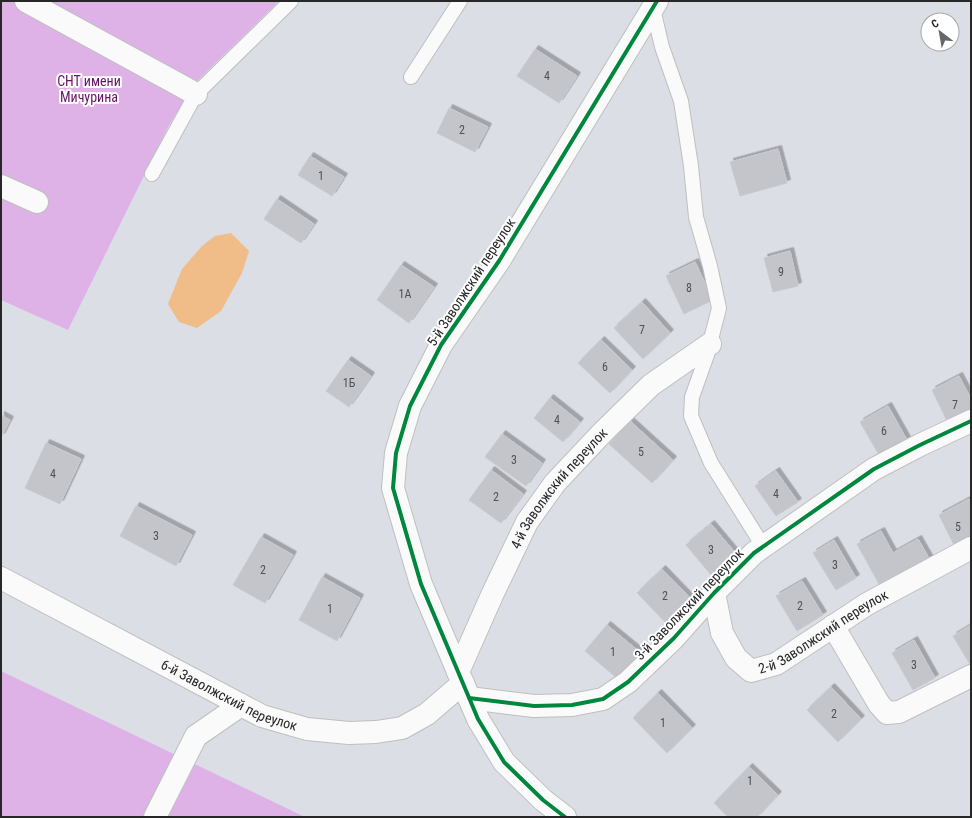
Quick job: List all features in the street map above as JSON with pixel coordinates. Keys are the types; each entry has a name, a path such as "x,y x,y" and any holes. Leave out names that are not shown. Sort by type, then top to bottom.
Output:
{"street":[{"path":"26,1 196,94"},
{"name":"5-й Заволжский переулок","path":"565,817 543,800 504,762 478,719 421,584 393,488 396,453 410,406 441,345 499,261 655,5"},
{"path":"1,186 37,202"},
{"name":"4-й Заволжский переулок","path":"464,684 493,593 526,522 555,483 602,433 651,385 710,344"},
{"name":"3-й Заволжский переулок","path":"464,684 534,706 572,705 603,699 628,682 674,638 714,593 763,546 874,469 971,421"},
{"name":"2-й Заволжский переулок","path":"714,593 722,632 736,658 751,671 776,664 867,604 971,548"},
{"name":"6-й Заволжский переулок","path":"1,578 262,716 307,729 349,733 376,732 402,728 427,714 464,684"},
{"path":"833,626 879,704 887,713 899,712 971,676"},
{"path":"155,817 196,736 241,705"}],"lane":[{"path":"152,174 196,94 291,1"},
{"path":"411,77 460,1"},
{"path":"655,5 662,47 681,101 691,166 696,217 710,266 719,308 710,344 692,398 691,416 711,463 763,546"}],"green space":[{"name":"СНТ имени Мичурина","path":"1,1 279,1 194,84 168,127 68,330 1,300"},
{"path":"1,671 305,817 1,817"}],"shaded area":[{"path":"231,233 249,251 242,273 221,311 197,328 179,322 168,304 182,269 202,246 215,236"}],"building":[{"path":"535,49 577,76 559,103 517,76"},
{"path":"449,108 488,127 475,152 437,133"},
{"path":"778,149 787,183 740,196 730,162"},
{"path":"310,156 344,177 332,196 298,175"},
{"path":"277,199 314,224 301,243 264,219"},
{"path":"790,251 798,286 773,292 764,258"},
{"path":"695,262 713,300 684,314 666,276"},
{"path":"401,265 434,287 409,323 377,300"},
{"path":"642,302 670,333 643,359 614,328"},
{"path":"601,340 632,370 610,393 578,363"},
{"path":"348,360 371,376 349,407 326,391"},
{"path":"959,376 971,399 971,412 948,423 932,390"},
{"path":"550,398 580,422 563,442 534,418"},
{"path":"888,406 907,440 879,455 860,422"},
{"path":"1,415 10,420 1,437"},
{"path":"630,421 673,460 652,483 609,444"},
{"path":"502,434 542,463 526,486 485,457"},
{"path":"46,443 81,459 60,504 25,488"},
{"path":"491,470 523,494 501,523 469,500"},
{"path":"776,471 798,502 776,516 755,486"},
{"path":"969,499 971,504 971,539 955,547 939,515"},
{"path":"136,506 192,535 176,566 120,536"},
{"path":"711,524 737,555 711,575 686,545"},
{"path":"881,531 893,553 918,539 930,560 880,586 857,544"},
{"path":"261,537 293,555 265,603 233,585"},
{"path":"834,540 856,578 836,590 813,553"},
{"path":"662,569 692,600 667,624 637,593"},
{"path":"322,577 360,598 337,641 299,620"},
{"path":"802,581 823,615 797,631 776,596"},
{"path":"607,625 641,653 618,679 585,651"},
{"path":"971,625 971,666 953,636"},
{"path":"914,640 935,678 913,690 892,653"},
{"path":"831,687 861,719 838,742 807,710"},
{"path":"658,693 692,728 667,753 633,718"},
{"path":"749,767 778,795 757,817 728,817 714,803"}],"cycle path":[{"path":"565,817 543,800 504,762 478,719 421,584 393,488 396,453 410,406 441,345 499,261 657,1"},
{"path":"469,698 534,706 572,705 603,699 628,682 674,638 714,593 754,553 874,469 971,421"}]}
